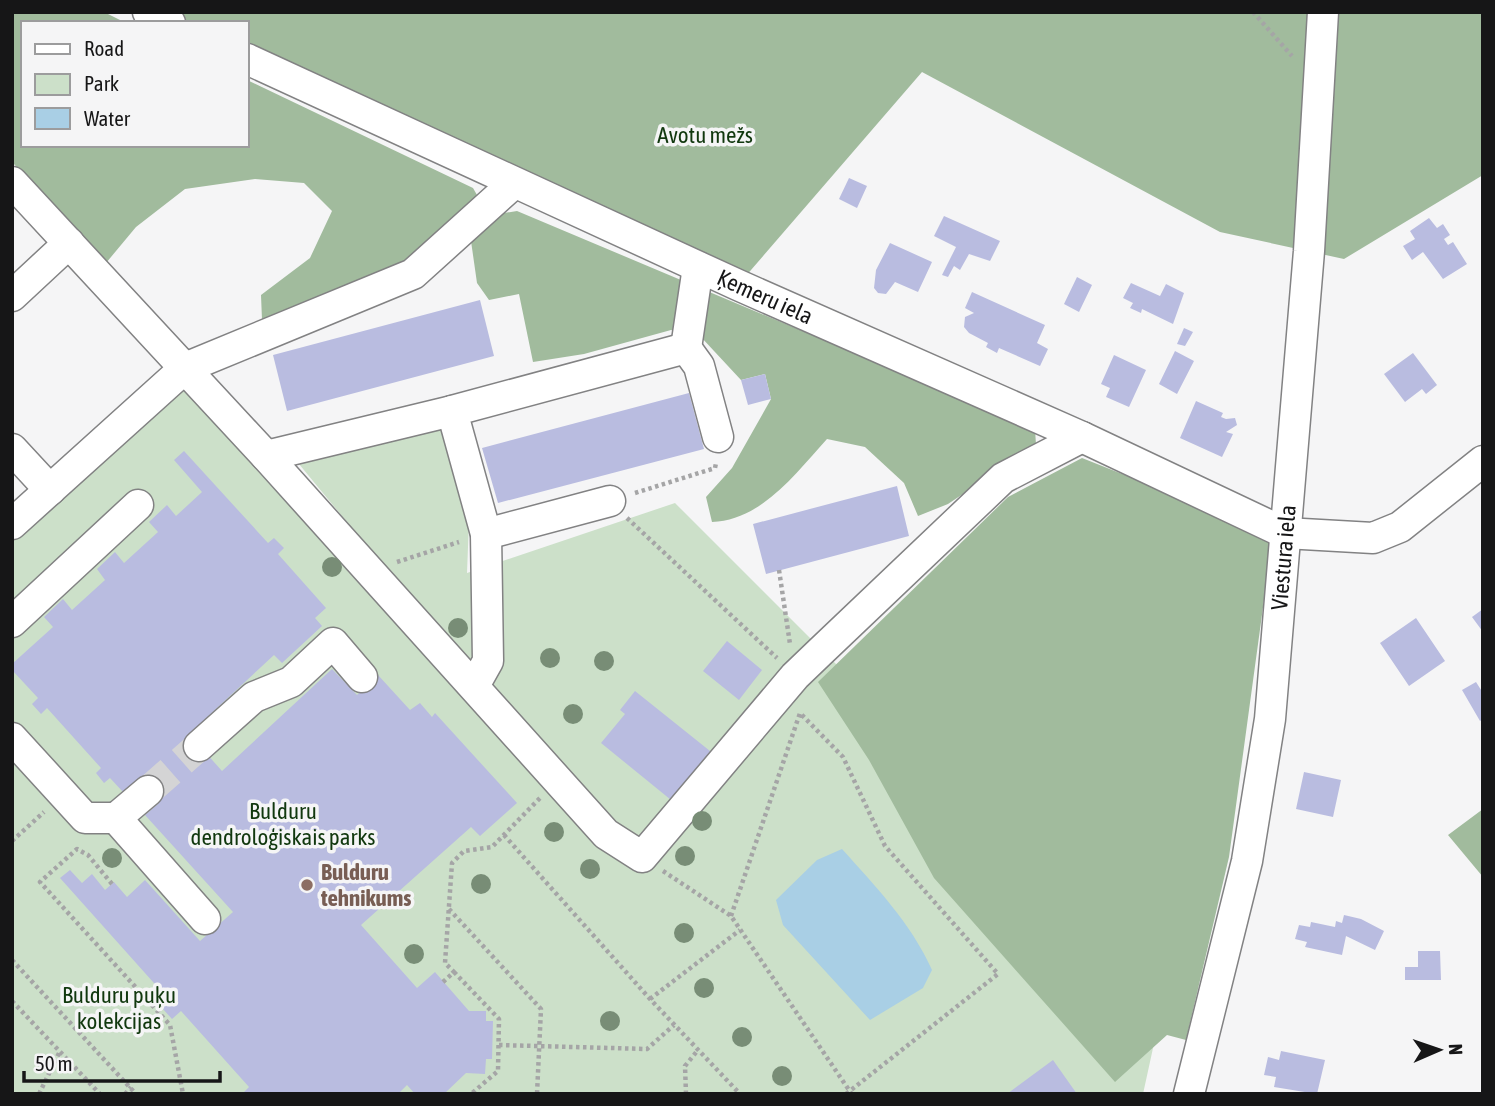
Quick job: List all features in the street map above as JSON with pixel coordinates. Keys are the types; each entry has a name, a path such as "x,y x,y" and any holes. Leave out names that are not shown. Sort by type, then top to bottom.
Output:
{"street":[{"path":"148,12 166,21"},
{"name":"Viestura iela","path":"1189,1094 1249,848 1270,719 1309,251 1323,12"},
{"name":"Ķemeru iela","path":"248,59 698,267 1082,437 1285,533"},
{"path":"12,182 266,456 606,834 642,857 795,676 1003,478 1082,437"},
{"path":"12,524 185,368 413,274 514,183"},
{"path":"12,296 69,243"},
{"path":"698,267 686,348 699,366 718,438"},
{"path":"266,456 452,411 686,348"},
{"path":"452,411 486,534 488,661 474,687"},
{"path":"12,449 50,490"},
{"path":"1285,533 1373,538 1400,527 1483,461"},
{"path":"486,534 610,501"},
{"path":"12,622 138,505"},
{"path":"199,746 254,698 290,682 333,643 362,677"},
{"path":"12,738 85,818 116,818 148,791"},
{"path":"116,818 205,919"}],"path":[{"path":"1253,12 1319,86"},
{"path":"718,438 715,468 610,501 795,676"},
{"path":"378,580 400,559 486,534"},
{"path":"779,570 795,676"},
{"path":"642,857 731,916 849,1093 998,974 885,846 843,757 800,713 731,916"},
{"path":"471,1094 498,1071 499,1019 445,963 452,863 464,851 492,847 542,797 533,787"},
{"path":"12,841 63,795"},
{"path":"504,835 650,999 740,1094"},
{"path":"112,884 88,855 77,849 40,882 165,1016 170,1025 183,1094"},
{"path":"449,908 541,1009 537,1094"},
{"path":"650,999 740,930"},
{"path":"12,960 136,1094"},
{"path":"443,982 454,972"},
{"path":"12,1001 100,1094"},
{"path":"499,1045 647,1049 674,1025"},
{"path":"686,1094 685,1066 698,1050"},
{"path":"39,1094 60,1051"},
{"path":"125,1094 131,1087"}],"green space":[{"path":"12,12 104,12 122,21 21,21 21,147 248,147 248,80 473,188 485,209 413,274 267,333 262,320 261,295 310,258 332,211 304,183 255,179 185,189 136,227 106,263 12,162"},
{"name":"Avotu mežs","path":"148,12 1483,12 1483,175 1344,259 1220,232 922,72 738,285 248,59 248,21 166,21"},
{"path":"517,211 1035,429 1036,445 948,504 918,516 904,483 865,447 827,439 790,480 762,504 747,513 712,522 706,497 732,468 771,399 765,374 741,380 701,337 671,330 584,354 533,362 519,294 489,300 477,283 470,234 492,215"},
{"name":"Bulduru dendroloģiskais parks","path":"183,359 370,550 294,458 442,422 469,521 467,573 675,503 1165,993 1143,1094 12,1094 12,518"},
{"path":"1082,458 1273,534 1229,857 1186,1040 1167,1035 1115,1082 934,878 869,760 818,682 1008,497"},
{"path":"1483,809 1483,877 1448,835"}],"water":[{"path":"842,849 903,921 932,970 923,988 870,1020 783,925 776,900 817,860"}],"building":[{"path":"849,178 867,186 857,208 839,199"},
{"path":"944,216 1000,241 990,261 969,254 960,270 954,266 948,277 942,275 956,247 934,236"},
{"path":"1429,218 1437,228 1443,224 1450,235 1444,239 1448,245 1453,242 1467,264 1443,279 1423,252 1412,260 1403,246 1415,239 1410,231"},
{"path":"890,243 932,262 918,292 895,282 886,294 878,293 874,288 876,270"},
{"path":"1077,277 1092,285 1079,312 1064,304"},
{"path":"1131,283 1160,296 1166,284 1184,293 1173,324 1142,309 1141,313 1130,308 1133,303 1123,298"},
{"path":"972,292 1045,325 1037,343 1048,349 1040,366 999,348 997,353 986,347 988,343 969,333 964,327 965,317 974,313 965,308"},
{"path":"480,300 494,356 287,411 273,355"},
{"path":"1184,328 1193,332 1185,346 1177,344"},
{"path":"1175,351 1194,361 1177,394 1159,384"},
{"path":"1413,353 1437,385 1426,394 1422,389 1405,402 1384,374"},
{"path":"1114,355 1146,370 1129,407 1106,397 1110,388 1101,384"},
{"path":"765,374 771,399 748,405 741,380"},
{"path":"689,393 704,449 498,503 482,448"},
{"path":"1196,401 1223,413 1221,417 1235,418 1237,425 1226,432 1233,434 1222,457 1180,438"},
{"path":"184,451 268,543 274,538 284,548 278,554 326,608 315,618 322,626 282,663 274,655 189,734 222,771 332,669 357,695 378,675 410,710 420,703 432,717 435,713 517,803 480,836 471,827 361,925 417,988 435,972 469,1011 486,1011 486,1021 493,1021 492,1059 486,1059 485,1074 466,1073 444,1094 415,1094 407,1085 398,1094 242,1094 249,1087 181,1011 172,1019 162,1008 170,1001 60,878 70,870 82,883 92,874 105,890 114,882 127,897 145,880 200,941 233,912 145,815 159,803 138,779 123,792 110,778 104,783 96,773 101,768 47,708 41,714 32,704 38,698 12,670 12,664 53,627 44,617 63,599 72,610 105,580 97,569 115,552 124,563 158,532 149,522 167,505 176,516 202,492 174,460"},
{"path":"897,486 909,536 766,574 753,524"},
{"path":"1483,609 1483,632 1472,617"},
{"path":"1416,618 1445,661 1409,686 1380,643"},
{"path":"727,641 762,670 739,700 703,671"},
{"path":"1476,682 1483,693 1483,719 1480,721 1462,690"},
{"path":"635,691 715,755 676,804 601,743 625,714 620,710"},
{"path":"1304,772 1341,780 1333,817 1296,809"},
{"path":"1344,915 1361,919 1384,931 1375,950 1346,936 1342,955 1305,947 1307,942 1295,939 1299,925 1310,927 1311,922 1335,927 1336,921 1342,923"},
{"path":"1418,951 1440,951 1441,980 1405,980 1405,967 1418,967"},
{"path":"1281,1051 1325,1060 1317,1094 1274,1087 1276,1077 1264,1075 1268,1057 1279,1060"},
{"path":"1053,1060 1077,1094 1007,1094"}],"tunnel":[{"path":"148,791 199,746"}],"place":[{"name":"Bulduru tehnikums","path":"307,885"}],"park label":[{"name":"Bulduru puķu kolekcijas","path":"119,1008"}]}
